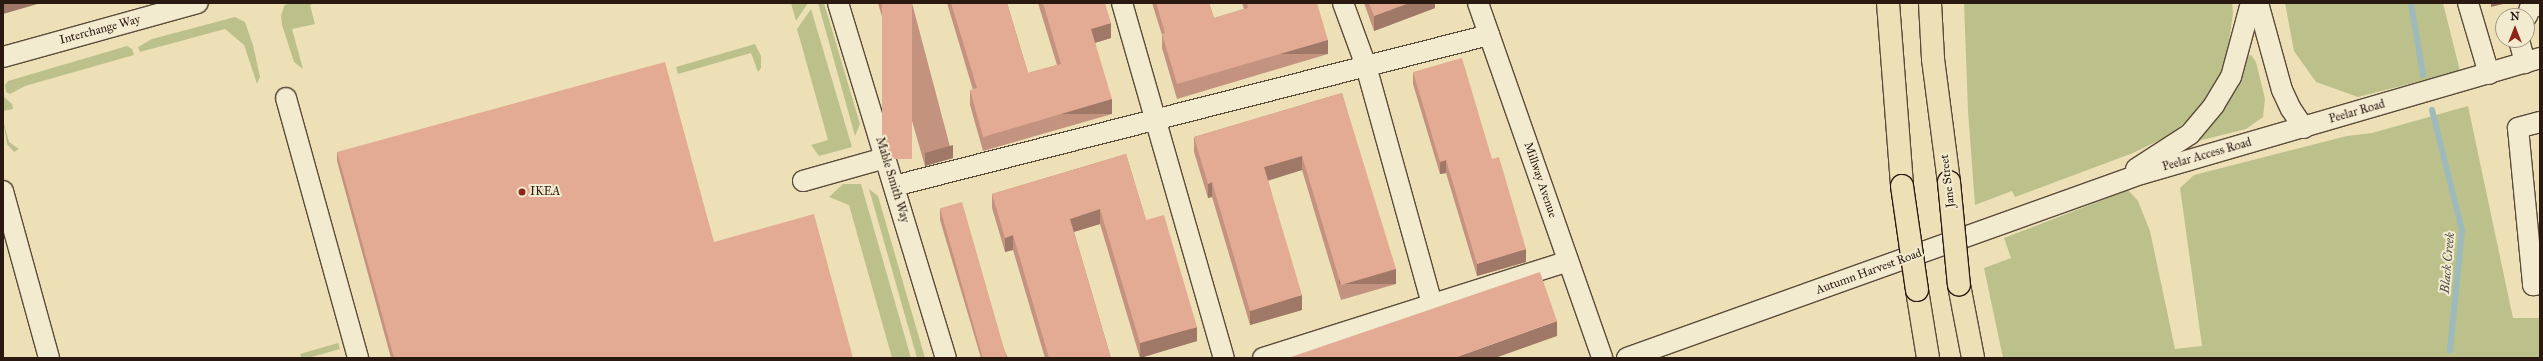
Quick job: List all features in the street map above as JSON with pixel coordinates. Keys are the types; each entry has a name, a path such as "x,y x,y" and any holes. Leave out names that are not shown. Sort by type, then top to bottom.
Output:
{"main road":[{"path":"1888,3 1902,186 1928,358"},
{"name":"Jane Street","path":"1930,3 1933,59 1949,182 1959,285 1973,358"}],"street":[{"name":"Interchange Way","path":"3,57 198,3"},
{"name":"Mable Smith Way","path":"838,3 946,358"},
{"path":"1122,3 1224,358"},
{"path":"1343,3 1366,66 1432,304"},
{"name":"Millway Avenue","path":"1478,3 1602,358"},
{"path":"2111,186 2190,134 2214,105 2231,77 2251,3"},
{"path":"2258,3 2282,90 2291,109 2304,128"},
{"path":"2468,3 2489,74"},
{"path":"2530,8 2540,5"},
{"path":"894,186 1489,35"},
{"path":"2525,48 2533,60"},
{"name":"Peelar Road","path":"2304,128 2533,60"},
{"path":"286,98 358,358"},
{"path":"2540,122 2518,128 2533,285 2540,284"},
{"name":"Peelar Access Road","path":"2111,186 2141,174 2304,128"},
{"path":"803,181 885,158"},
{"name":"Autumn Harvest Road","path":"1627,358 2111,186"},
{"path":"3,191 49,358"},
{"path":"1263,358 1568,261"}],"green space":[{"path":"288,3 315,3 310,5 315,24 292,29 303,69 294,62 282,25 281,16 284,6"},
{"path":"791,3 808,3 796,21"},
{"path":"818,3 824,3 860,124 855,136"},
{"path":"1964,3 2232,3 2233,13 2225,71 2198,111 2170,135 2133,153 2015,197 2012,191 1975,205 1968,111"},
{"path":"2285,3 2443,3 2460,71 2358,97 2316,82 2294,51"},
{"path":"811,9 852,147 819,156 811,145 828,140 797,29"},
{"path":"235,17 245,22 253,45 260,77 257,84 244,45 225,29 140,52 138,47 152,39"},
{"path":"755,44 761,56 761,68 758,72 751,53 678,74 676,67"},
{"path":"127,46 132,49 134,55 25,86 10,94 6,92 5,85 8,81"},
{"path":"2251,55 2256,62 2265,99 2263,117 2246,129 2198,141 2197,139 2225,107 2243,75 2248,56"},
{"path":"3,96 12,104 13,109 3,111"},
{"path":"2468,106 2513,318 2540,318 2540,358 2003,358 1984,268 2011,258 2004,238 2128,190 2138,201 2150,231 2175,349 2202,346 2180,188 2194,175 2347,136 2372,133"},
{"path":"3,120 9,142 19,149 14,152 7,144"},
{"path":"843,184 861,184 911,358 892,358 849,205 829,197"},
{"path":"869,189 878,196 925,358 917,358"},
{"path":"338,343 340,349 308,358 302,358 300,354"}],"building":[{"path":"882,3 912,3 912,159 882,159"},
{"path":"951,3 1007,3 1028,73 1061,64 1043,3 1105,3 1111,23 1091,29 1112,99 983,137 970,90 977,88"},
{"path":"1156,3 1209,3 1214,18 1248,8 1247,3 1317,3 1328,40 1177,84 1162,34 1165,33"},
{"path":"1369,3 1409,3 1374,16"},
{"path":"1462,58 1492,159 1499,157 1526,249 1477,264 1446,160 1440,162 1413,72"},
{"name":"IKEA","path":"665,62 714,242 814,214 853,358 394,358 337,152"},
{"path":"1342,93 1396,269 1341,285 1302,156 1264,167 1302,295 1250,311 1212,182 1208,184 1194,137"},
{"path":"1126,154 1146,220 1164,215 1197,327 1140,343 1100,209 1070,219 1111,358 1049,358 1013,235 1005,238 992,194"},
{"path":"962,202 1007,358 983,358 940,208"},
{"path":"1540,272 1557,321 1454,358 1288,358"}],"waterway":[{"name":"Black Creek","path":"2411,3 2423,75"},
{"name":"Black Creek","path":"2432,110 2462,230 2450,350"}],"place":[{"name":"IKEA","path":"522,192"}]}
